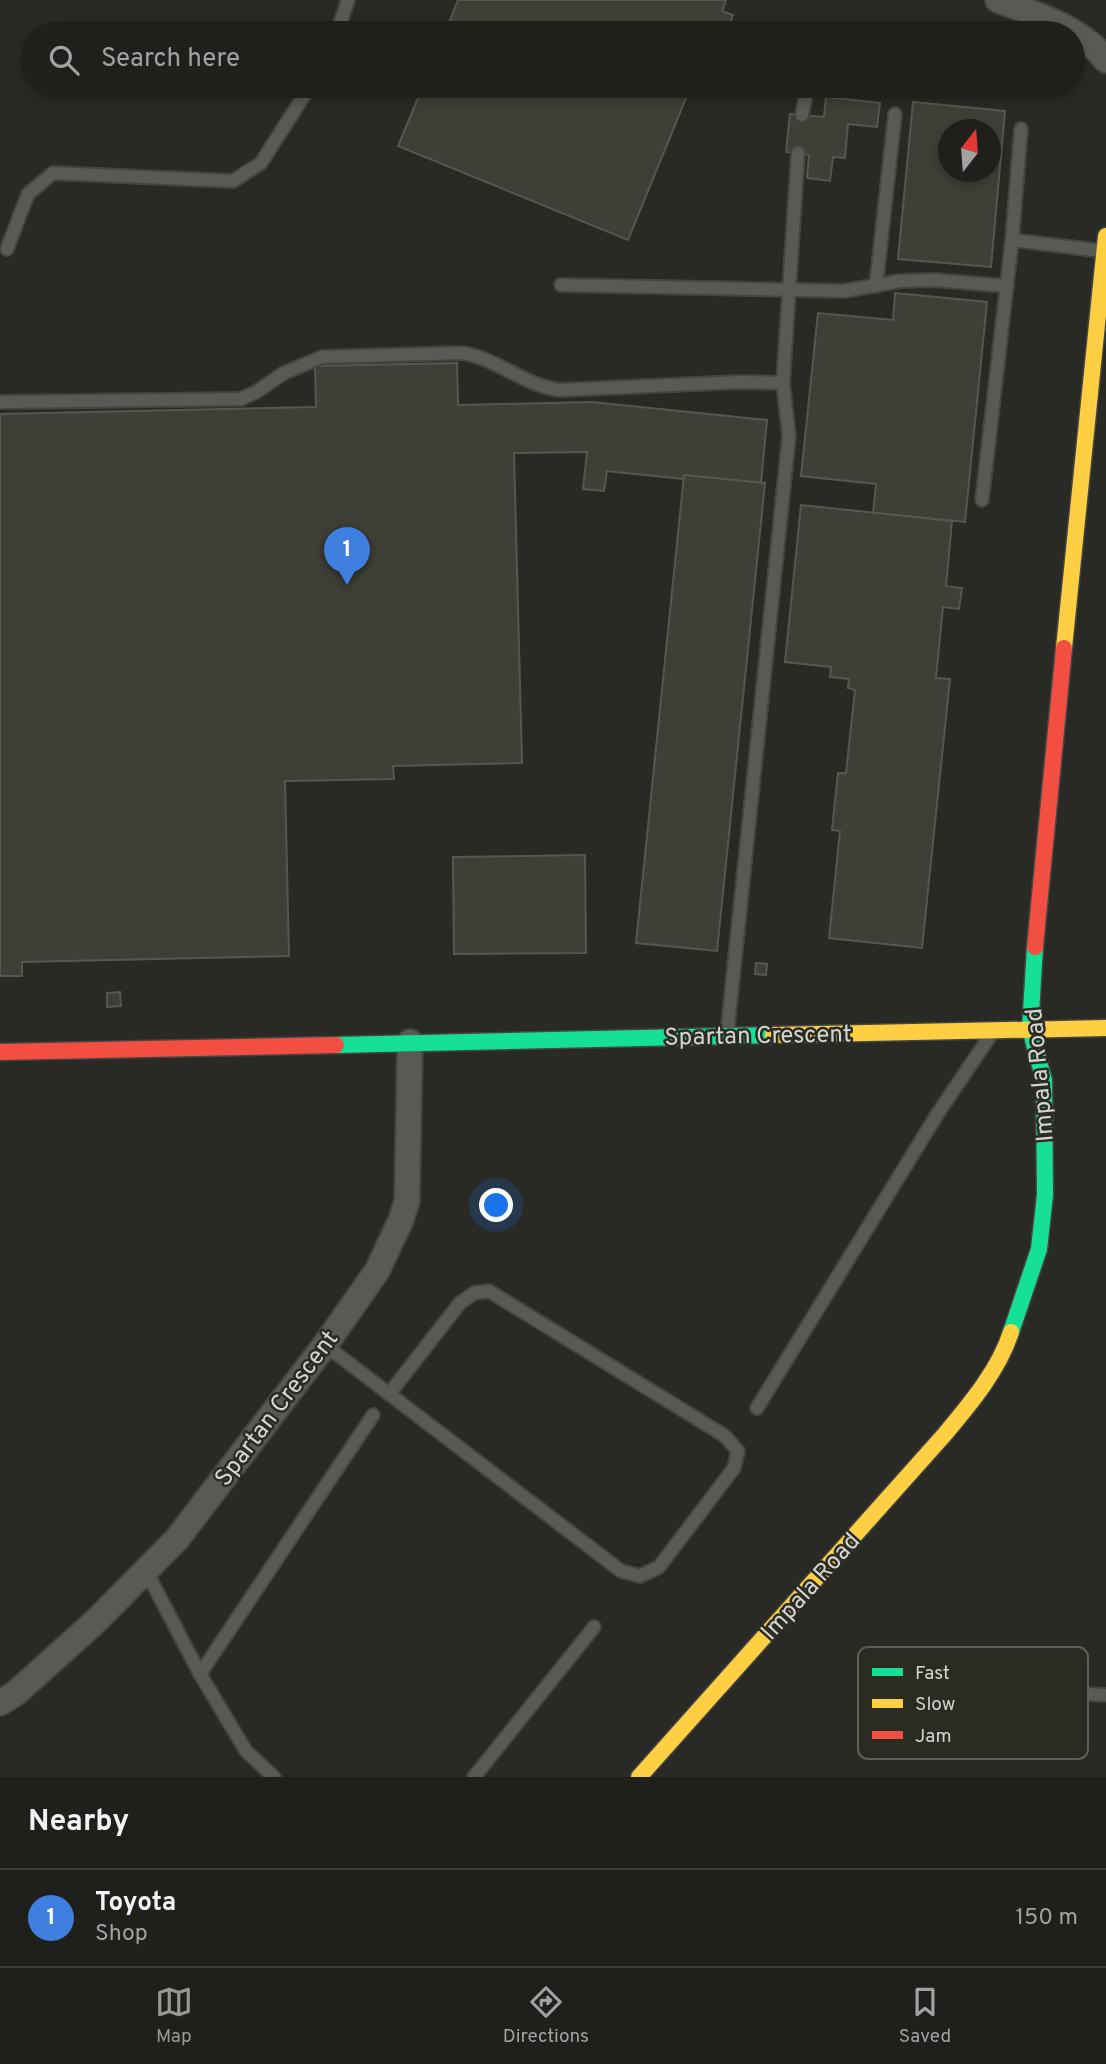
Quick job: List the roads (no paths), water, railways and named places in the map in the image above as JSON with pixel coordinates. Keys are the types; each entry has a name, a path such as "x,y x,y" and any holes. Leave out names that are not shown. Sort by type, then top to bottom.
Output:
{"street":[{"path":"998,0 1051,21"},
{"path":"1085,39 1095,46 1106,60"},
{"name":"Impala Road","path":"639,1777 945,1434 975,1396 1008,1343 1039,1249 1045,1195 1044,1080 1030,1029 1046,823 1105,243"},
{"name":"Spartan Crescent","path":"0,1052 1106,1028"},
{"name":"Spartan Crescent","path":"0,1703 16,1693 96,1621 177,1539 325,1345 377,1271 407,1201 410,1042"}],"lane":[{"path":"341,21 348,0"},
{"path":"7,249 28,194 53,173 233,181 261,163 302,98"},
{"path":"802,115 806,98"},
{"path":"876,286 895,114"},
{"path":"982,500 1012,240 1021,128"},
{"path":"727,1036 789,436 783,383 798,153"},
{"path":"1012,240 1105,243"},
{"path":"561,285 844,291 900,281 934,280 1007,286"},
{"path":"0,402 241,399 284,373 322,356 477,355 544,388 560,390 740,382 783,383"},
{"path":"757,1408 938,1113 994,1030"},
{"path":"325,1345 621,1572 640,1576 659,1567 734,1468 738,1451 725,1436 489,1292 474,1293 460,1303 389,1394"},
{"path":"201,1674 373,1415"},
{"path":"146,1571 246,1751 274,1777"},
{"path":"474,1777 594,1627"},
{"path":"1088,1694 1106,1695"}],"place":[{"name":"Toyota","path":"347,585"}]}
